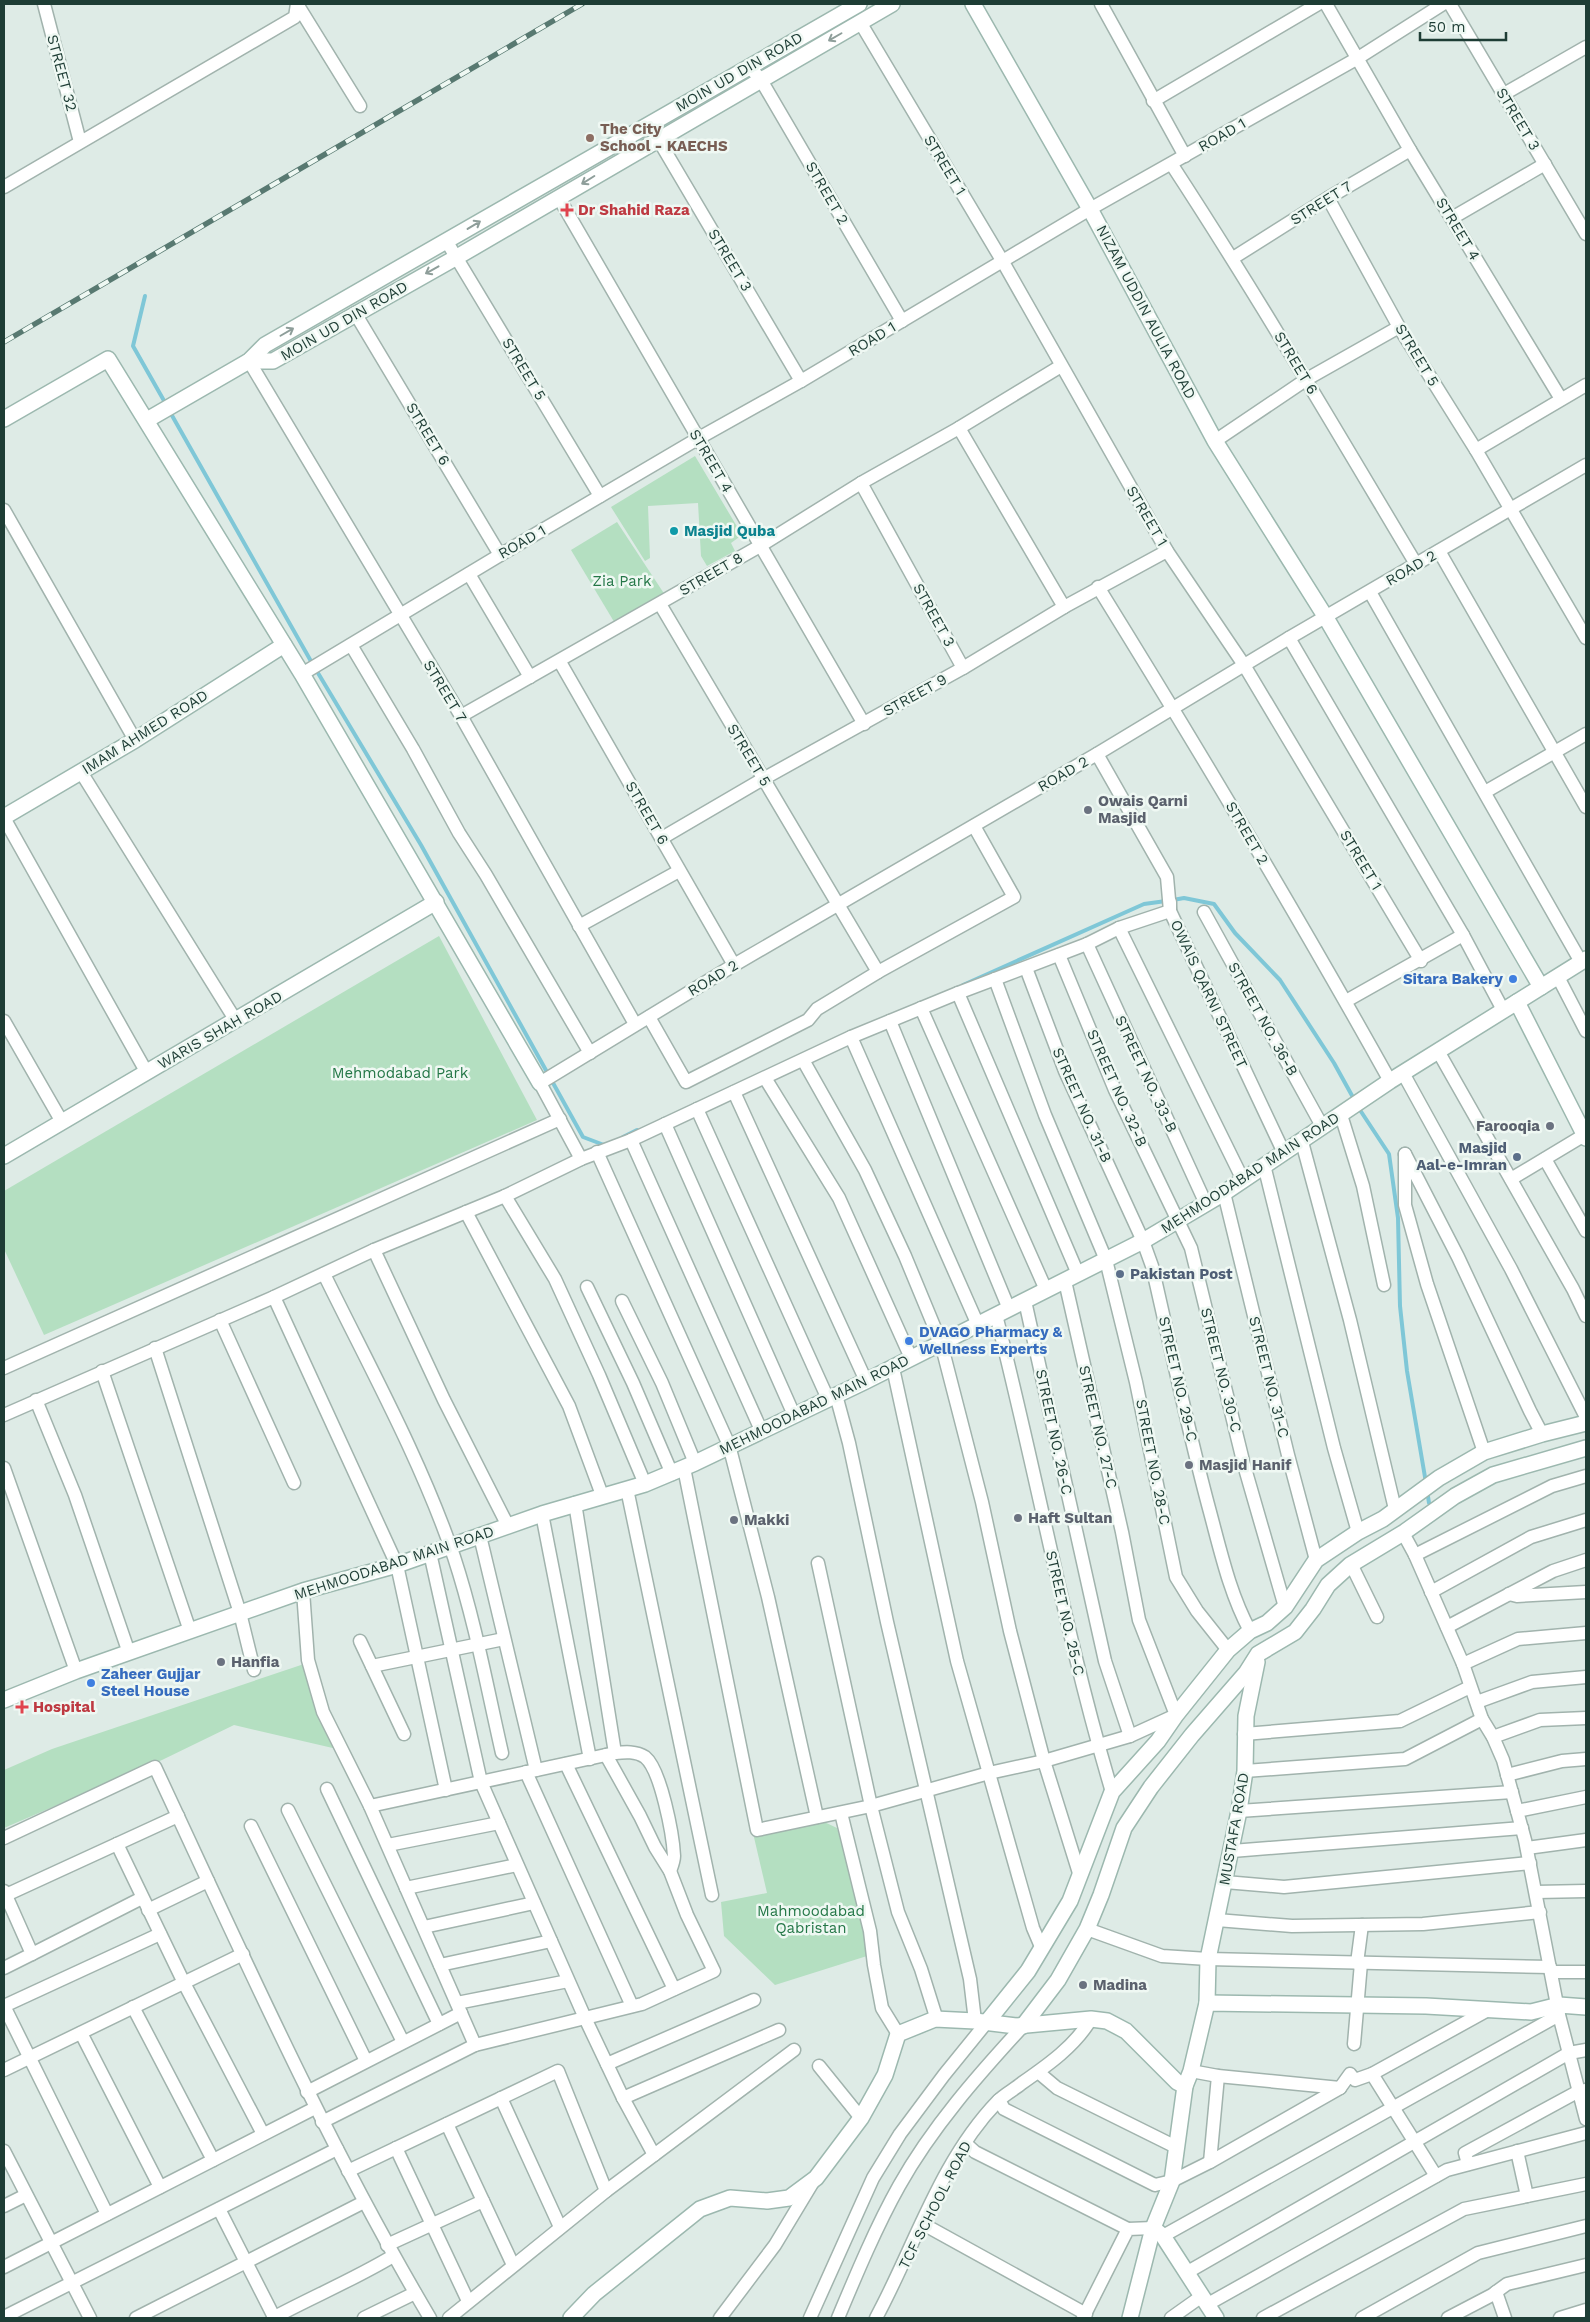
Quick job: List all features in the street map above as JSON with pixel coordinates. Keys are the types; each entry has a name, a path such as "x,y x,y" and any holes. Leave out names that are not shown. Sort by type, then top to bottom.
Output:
{"street":[{"name":"STREET 32","path":"44,4 80,142"},
{"path":"4,187 295,17 297,4"},
{"path":"297,4 360,106"},
{"name":"MOIN UD DIN ROAD","path":"249,361 265,345 859,4"},
{"name":"MOIN UD DIN ROAD","path":"249,361 273,361 559,198 892,4"},
{"name":"NIZAM UDDIN AULIA ROAD","path":"973,4 1090,209 1215,441 1325,616 1541,987"},
{"path":"1101,4 1185,156"},
{"path":"1153,101 1318,4"},
{"path":"1326,4 1358,58"},
{"name":"ROAD 1","path":"307,671 500,555 699,438 801,381 1090,209 1172,165 1358,58 1443,4"},
{"name":"STREET 3","path":"1450,4 1586,234"},
{"name":"STREET 1","path":"860,22 1003,262 1167,551 1244,665 1421,961"},
{"path":"1504,94 1586,47"},
{"name":"STREET 4","path":"1358,58 1410,150 1561,399"},
{"name":"STREET 2","path":"749,66 761,80 902,321"},
{"name":"STREET 3","path":"658,139 801,381"},
{"name":"STREET 7","path":"1233,258 1328,198 1410,150"},
{"path":"601,151 611,166"},
{"path":"1452,218 1545,164"},
{"name":"STREET 6","path":"1172,165 1233,258 1416,564"},
{"name":"STREET 4","path":"559,198 864,724"},
{"name":"STREET 5","path":"1328,198 1399,327 1476,450 1586,638"},
{"name":"STREET 5","path":"447,242 600,496"},
{"name":"STREET 6","path":"355,313 500,555"},
{"path":"1215,441 1306,379 1399,327"},
{"path":"4,419 108,359 284,645 307,671 436,902 544,1081 560,1119 581,1159"},
{"path":"147,420 249,361"},
{"name":"STREET 7","path":"249,361 461,716 635,1024"},
{"name":"STREET 8","path":"461,716 560,662 760,546 861,483 959,428 1061,366"},
{"path":"1476,450 1586,385"},
{"path":"959,428 1064,607"},
{"name":"ROAD 2","path":"544,1081 734,965 1097,754 1325,616 1585,468"},
{"name":"STREET 3","path":"861,483 964,668"},
{"path":"4,510 136,740"},
{"name":"STREET 9","path":"662,838 763,779 964,668 1098,587 1167,551"},
{"path":"1439,551 1586,807"},
{"path":"469,574 530,677"},
{"name":"STREET 2","path":"1098,587 1172,707 1346,1002 1386,1084"},
{"path":"1370,592 1584,961"},
{"name":"STREET 5","path":"660,604 878,972"},
{"path":"1289,638 1463,935 1503,1010"},
{"name":"IMAM AHMED ROAD","path":"4,817 136,740 284,645"},
{"path":"351,645 413,749 459,833 486,874 587,1055"},
{"name":"STREET 6","path":"560,662 734,965"},
{"path":"1485,792 1556,753 1586,734"},
{"name":"OWAIS QARNI STREET","path":"1097,754 1166,877 1170,907 1284,1153"},
{"path":"81,772 236,1021"},
{"path":"4,817 147,1072"},
{"path":"649,1017 686,1082 808,1020 817,1009 878,972 1014,897 974,826"},
{"path":"579,926 679,871"},
{"name":"WARIS SHAH ROAD","path":"4,1156 436,902"},
{"path":"4,1415 274,1297 374,1250 505,1196 581,1159 631,1140 851,1037 958,993 1087,944 1119,928 1170,907"},
{"name":"STREET NO. 36-B","path":"1204,912 1322,1126"},
{"path":"1119,928 1243,1180"},
{"path":"1346,1002 1421,961 1463,935"},
{"name":"STREET NO. 33-B","path":"1087,944 1206,1204"},
{"name":"STREET NO. 32-B","path":"1059,955 1115,1090 1178,1220"},
{"name":"MEHMOODABAD MAIN ROAD","path":"4,1700 76,1671 303,1591 398,1565 575,1503 645,1484 683,1468 893,1368 1143,1241 1224,1193 1403,1073 1584,961"},
{"name":"STREET NO. 31-B","path":"1026,968 1065,1071 1143,1241"},
{"path":"1558,976 1586,1031"},
{"name":"STREET NO. 28-C","path":"995,979 1045,1115 1106,1260 1136,1382 1176,1577 1197,1611 1228,1650"},
{"name":"STREET NO. 27-C","path":"958,993 1071,1277 1139,1620 1176,1715"},
{"path":"1511,1179 1586,1136 1517,1002"},
{"path":"921,1008 1046,1290"},
{"path":"4,1021 62,1122"},
{"name":"STREET NO. 25-C","path":"890,1021 1002,1312 1015,1389 1065,1620 1112,1792"},
{"path":"851,1037 978,1325"},
{"path":"1438,1051 1573,1289 1586,1316"},
{"path":"803,1060 865,1170 905,1256 941,1343 982,1502 1010,1631 1044,1761 1080,1873"},
{"path":"1403,1073 1511,1269 1586,1417"},
{"path":"765,1078 838,1198 911,1358"},
{"path":"734,1092 866,1381"},
{"path":"697,1109 832,1397 849,1443 970,1979 985,2022"},
{"path":"1343,1113 1363,1186 1384,1285"},
{"path":"4,1368 560,1119"},
{"path":"665,1124 794,1415"},
{"path":"631,1140 761,1430"},
{"path":"1302,1142 1350,1320 1394,1509"},
{"path":"597,1152 729,1445 770,1607 818,1817"},
{"path":"1484,1452 1428,1284 1405,1205 1405,1154 1458,1256 1542,1434"},
{"path":"1545,1159 1586,1231"},
{"path":"1264,1165 1334,1448 1358,1532"},
{"name":"STREET NO. 31-C","path":"1224,1193 1288,1455 1316,1560"},
{"path":"505,1196 555,1279 599,1375 645,1484"},
{"path":"466,1212 569,1406 602,1495"},
{"name":"STREET NO. 30-C","path":"1178,1220 1191,1248 1244,1465 1285,1607"},
{"name":"STREET NO. 29-C","path":"1143,1241 1152,1266 1200,1473 1226,1572 1240,1612 1250,1631"},
{"path":"374,1250 444,1400 508,1526"},
{"path":"324,1274 407,1442 450,1546 478,1644 502,1753"},
{"path":"587,1287 633,1383 683,1468"},
{"path":"274,1297 398,1565 446,1790"},
{"path":"622,1301 662,1384 683,1468 757,1830 871,1806 989,1773 1044,1761 1130,1736 1176,1715"},
{"name":"STREET NO. 26-C","path":"1025,1301 1104,1661 1130,1736"},
{"path":"220,1320 294,1483"},
{"path":"155,1348 240,1613 254,1670"},
{"path":"893,1368 957,1661 1033,1928 1042,1949"},
{"path":"102,1371 190,1631"},
{"path":"36,1400 74,1495 129,1653"},
{"path":"810,2318 873,2178 906,2126 944,2075 1028,1971 1070,1901 1112,1792 1158,1741 1176,1715 1228,1650 1250,1631 1267,1623 1285,1607 1316,1560 1358,1532 1383,1520 1394,1509 1439,1478 1484,1452 1586,1423"},
{"path":"838,2318 899,2186 940,2124 1058,1980 1087,1929 1124,1828 1151,1787 1192,1735 1246,1673 1258,1654 1295,1632 1313,1609 1328,1585 1351,1564 1403,1533 1456,1496 1493,1476 1586,1448"},
{"path":"4,1468 76,1671"},
{"path":"1415,1555 1552,1486 1586,1476"},
{"path":"627,1489 712,1895"},
{"path":"322,2122 475,2044 632,2006 714,1971 687,1915 670,1871 655,1848 610,1754 575,1503"},
{"path":"542,1514 590,1759"},
{"path":"1432,1592 1531,1537 1586,1520"},
{"path":"1403,1533 1432,1592 1463,1664 1482,1719 1493,1737 1507,1775 1527,1848 1569,2053 1583,2090 1586,2119"},
{"path":"480,1536 504,1639 531,1771 632,2006"},
{"path":"430,1553 481,1782 606,2064 654,2155"},
{"path":"1447,1627 1553,1570 1586,1560"},
{"path":"818,1563 871,1806 898,1912 921,1969 937,2020"},
{"path":"1351,1564 1377,1617"},
{"path":"303,1591 308,1660 323,1712 388,1845 475,2044"},
{"path":"1509,1594 1517,1596 1586,1592"},
{"path":"1463,1664 1518,1639 1586,1634"},
{"path":"372,1666 504,1639"},
{"path":"360,1641 404,1734"},
{"name":"MUSTAFA ROAD","path":"1130,2318 1158,2232 1172,2181 1188,2078 1207,2003 1208,1960 1239,1811 1245,1771 1244,1734 1258,1654"},
{"path":"1477,1702 1532,1682 1586,1677"},
{"path":"1244,1734 1400,1721 1470,1687"},
{"path":"1493,1737 1540,1720 1586,1718"},
{"path":"1245,1771 1405,1759 1482,1719"},
{"path":"370,1806 610,1754 631,1752 644,1757 654,1768 662,1796 674,1858 670,1871"},
{"path":"1507,1775 1562,1761 1586,1759"},
{"path":"566,1764 674,1989"},
{"path":"4,1838 155,1767 307,2092 390,2251 430,2318"},
{"path":"327,1789 439,2024"},
{"path":"1239,1811 1512,1792"},
{"path":"1517,1811 1586,1797"},
{"path":"288,1810 403,2042"},
{"path":"720,2318 775,2245 816,2178 861,2118 886,2075 898,2034 882,2008 870,1931 841,1813"},
{"path":"32,1954 5,1893 178,1816"},
{"path":"388,1845 499,1823"},
{"path":"251,1826 366,2061"},
{"path":"1232,1850 1522,1828"},
{"path":"1527,1848 1586,1840"},
{"path":"116,1844 184,1983 263,2134"},
{"path":"1225,1882 1284,1887 1530,1863"},
{"path":"406,1888 517,1865"},
{"path":"148,1910 208,1881"},
{"path":"1536,1892 1586,1891"},
{"path":"4,1968 142,1898"},
{"path":"424,1927 534,1903"},
{"path":"1217,1920 1292,1926 1423,1924 1540,1912"},
{"path":"1354,2044 1359,2005 1359,1963 1362,1925"},
{"path":"1087,1929 1162,1956 1208,1960 1359,1963 1586,1972"},
{"path":"107,2214 4,2006 160,1934"},
{"path":"440,1965 551,1941"},
{"path":"4,2070 243,1954"},
{"path":"307,2092 439,2024 459,2008 568,1981"},
{"path":"606,2064 754,2000"},
{"path":"1207,2003 1359,2005 1531,2012 1586,2007"},
{"path":"133,2008 213,2160"},
{"path":"999,2100 1004,2109 1155,2185 1172,2181 1210,2162 1340,2088 1350,2074 1356,2080 1372,2074 1488,2010"},
{"path":"1158,2232 1394,2108 1559,2010"},
{"path":"898,2034 937,2020 985,2022 1019,2026 1091,2019 1108,2021 1126,2031 1177,2082 1188,2078 1218,2076 1340,2088"},
{"name":"TCF SCHOOL ROAD","path":"882,2316 923,2224 965,2143 999,2100 1066,2050 1084,2031 1091,2019"},
{"path":"623,2098 779,2030"},
{"path":"81,2033 160,2187"},
{"path":"449,2318 468,2300 606,2191 794,2050"},
{"path":"1186,2273 1569,2053 1586,2050"},
{"path":"819,2066 861,2118"},
{"path":"348,2171 558,2071 606,2191"},
{"path":"1038,2072 1057,2088 1176,2147"},
{"path":"1372,2074 1436,2176"},
{"path":"1210,2162 1218,2076"},
{"path":"1468,2164 1465,2153 1583,2090"},
{"path":"501,2098 560,2227"},
{"path":"4,2267 315,2108"},
{"path":"447,2124 513,2265"},
{"path":"1171,2318 1447,2170 1586,2133"},
{"path":"965,2143 975,2152 1128,2230 1158,2232 1264,2180"},
{"path":"396,2148 468,2300"},
{"path":"4,2317 337,2149"},
{"path":"4,2151 90,2318"},
{"path":"1517,2151 1527,2196"},
{"path":"571,2318 594,2294 700,2209 730,2198 767,2201 789,2198 816,2178"},
{"path":"1263,2318 1464,2209 1586,2184"},
{"path":"4,2206 26,2195"},
{"path":"218,2209 273,2318 372,2269 390,2251 433,2225 483,2201"},
{"path":"136,2318 364,2202"},
{"path":"923,2224 1085,2316 1128,2230"},
{"path":"1362,2318 1478,2253 1586,2226"},
{"path":"1158,2232 1216,2318"},
{"path":"1448,2318 1507,2284 1586,2265"},
{"path":"1496,2292 1505,2318"},
{"path":"364,2318 415,2293"},
{"path":"1560,2318 1586,2310"}],"green space":[{"path":"695,456 742,535 731,543 735,551 707,566 701,556 698,503 648,506 650,558 645,561 611,507"},
{"name":"Zia Park","path":"617,522 665,595 616,625 571,550"},
{"name":"Mehmodabad Park","path":"439,936 537,1120 44,1335 4,1249 4,1191"},
{"path":"304,1664 337,1749 234,1725 162,1760 4,1828 4,1770 52,1749"},
{"name":"Mahmoodabad Qabristan","path":"818,1819 837,1828 866,1923 867,1956 775,1985 724,1936 721,1902 767,1893 753,1833"}],"waterway":[{"path":"145,296 133,346 167,406"},
{"path":"170,412 312,663 421,845 583,1137 604,1145 607,1144"},
{"path":"1173,900 1184,898 1214,904 1235,933 1280,980 1334,1063 1355,1101"},
{"path":"963,985 1144,904 1166,901"},
{"path":"1358,1107 1389,1154 1398,1218 1400,1306 1407,1371 1426,1483"},
{"path":"623,1137 637,1130"},
{"path":"1427,1490 1429,1503"}],"railway":[{"path":"4,342 582,4"}],"place":[{"name":"The City School - KAECHS","path":"590,138"},
{"name":"Dr Shahid Raza","path":"567,210"},
{"name":"Masjid Quba","path":"674,531"},
{"name":"Owais Qarni Masjid","path":"1088,810"},
{"name":"Sitara Bakery","path":"1513,979"},
{"name":"Farooqia","path":"1550,1126"},
{"name":"Masjid Aal-e-Imran","path":"1517,1157"},
{"name":"Pakistan Post","path":"1120,1274"},
{"name":"DVAGO Pharmacy & Wellness Experts","path":"909,1341"},
{"name":"Masjid Hanif","path":"1189,1465"},
{"name":"Haft Sultan","path":"1018,1518"},
{"name":"Makki","path":"734,1520"},
{"name":"Hanfia","path":"221,1662"},
{"name":"Zaheer Gujjar Steel House","path":"91,1683"},
{"name":"Hospital","path":"22,1707"},
{"name":"Madina","path":"1083,1985"}]}
